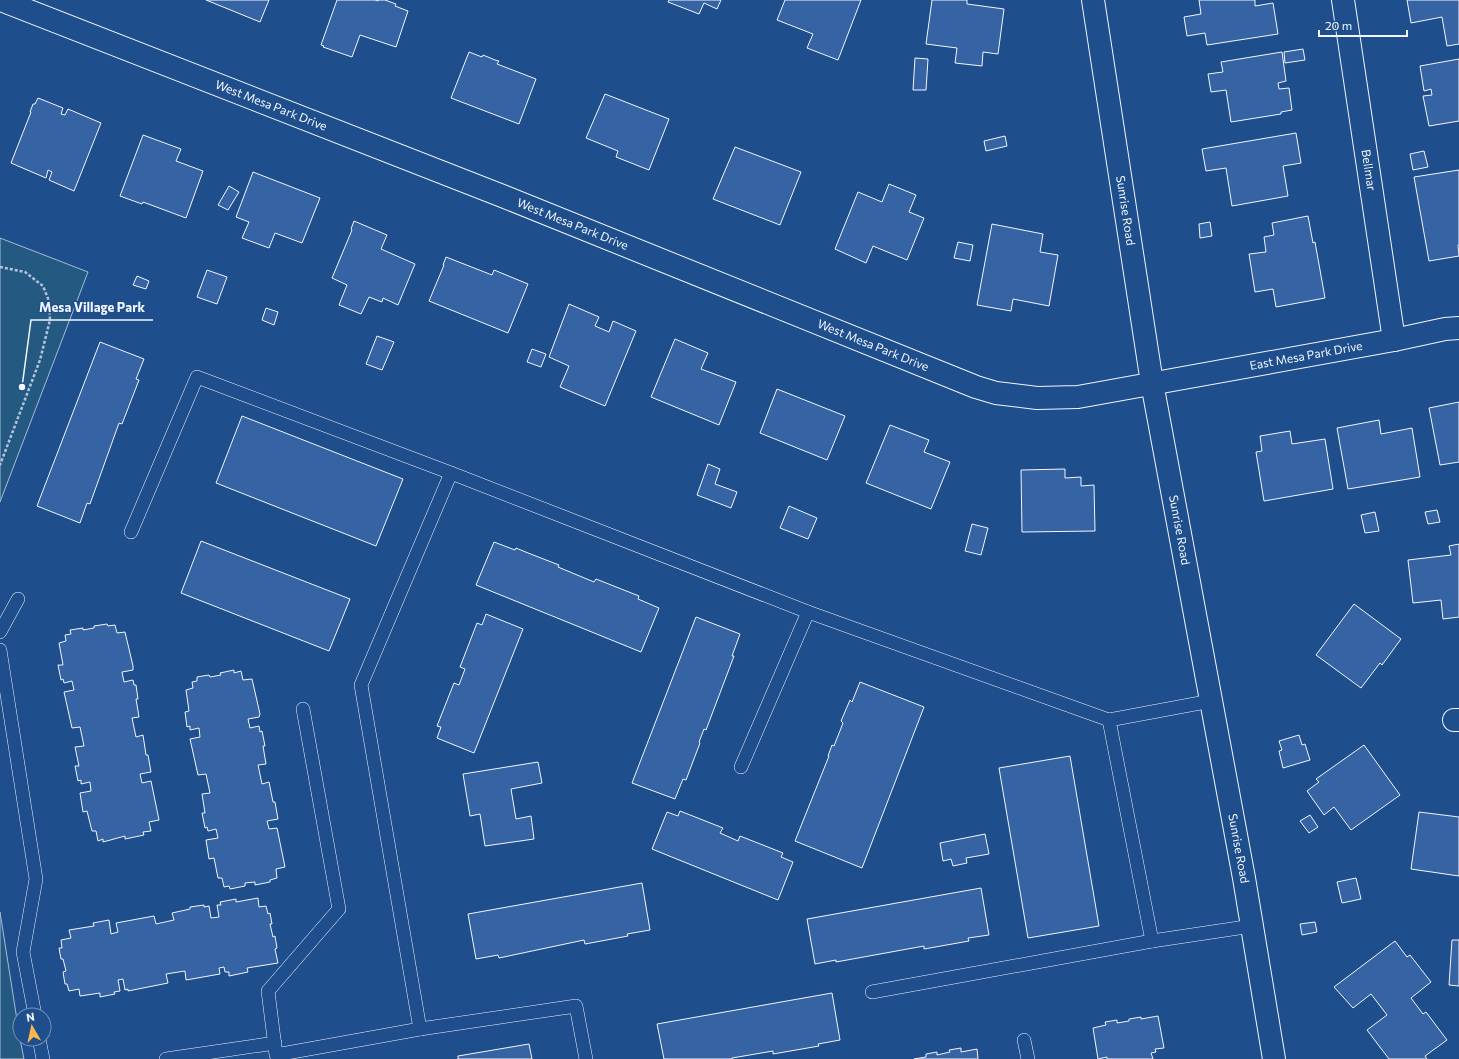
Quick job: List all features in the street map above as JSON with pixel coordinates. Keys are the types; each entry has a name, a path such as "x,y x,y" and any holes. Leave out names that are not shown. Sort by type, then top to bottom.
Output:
{"street":[{"name":"West Mesa Park Drive","path":"1,0 505,197 976,387 996,393 1037,398 1078,397 1152,383"},
{"name":"Sunrise Road","path":"1093,0 1152,383 1252,926 1274,1059"},
{"name":"Bellmar","path":"1343,0 1394,340"},
{"name":"East Mesa Park Drive","path":"1152,383 1394,340 1445,329 1459,328"}],"lane":[{"path":"131,532 197,376 808,612 1109,720 1211,701"},
{"path":"420,1029 361,684 451,473"},
{"path":"0,632 18,599"},
{"path":"741,767 808,612"},
{"path":"0,650 36,879 24,952 34,1007"},
{"path":"303,709 339,909 268,991 276,1054 420,1029 576,1006 586,1059"},
{"path":"1109,720 1152,941"},
{"path":"872,992 1152,941 1252,926"},
{"path":"1024,1040 1028,1059"},
{"path":"166,1059 247,1053 275,1043"},
{"path":"41,1047 43,1059"}],"path":[{"path":"0,267 26,272 43,286 49,301 50,320 40,360 0,465"}],"shaded area":[{"path":"0,238 88,272 0,502"},
{"path":"0,912 15,1007 12,1007 12,1047 22,1047 24,1059 0,1059"}],"building":[{"path":"206,0 269,0 260,22"},
{"path":"337,0 385,0 408,11 396,47 360,35 352,57 323,47 324,46 321,45"},
{"path":"669,0 721,0 717,9 704,3 699,14 668,2"},
{"path":"785,0 861,0 838,60 807,48 813,34 777,20"},
{"path":"932,0 967,0 967,4 1004,9 998,54 983,52 982,66 955,63 957,48 926,44"},
{"path":"1199,0 1255,0 1255,6 1273,3 1278,34 1207,45 1205,33 1187,36 1184,17 1201,14"},
{"path":"1407,0 1459,0 1459,44 1447,46 1442,17 1411,23"},
{"path":"1303,49 1305,60 1285,63 1284,52"},
{"path":"469,52 499,61 497,64 536,79 519,124 451,98"},
{"path":"1282,52 1286,81 1278,83 1279,89 1289,88 1292,110 1281,112 1281,114 1231,122 1226,90 1211,92 1208,74 1223,72 1221,62"},
{"path":"915,58 928,59 926,90 913,90"},
{"path":"1459,59 1459,121 1429,126 1423,96 1432,95 1431,89 1424,91 1420,66"},
{"path":"605,94 669,119 649,170 616,157 618,151 586,138"},
{"path":"38,98 63,108 61,114 65,115 68,109 101,123 74,191 49,180 52,172 48,170 46,178 11,163 33,104 35,104"},
{"path":"1296,133 1301,163 1283,166 1288,196 1232,206 1226,168 1206,171 1202,149"},
{"path":"143,135 181,149 176,161 203,171 186,218 143,202 142,204 120,196"},
{"path":"1005,136 1007,146 986,151 984,141"},
{"path":"735,147 801,172 780,225 713,199"},
{"path":"1424,151 1428,167 1413,170 1410,154"},
{"path":"1459,170 1459,256 1429,261 1414,177"},
{"path":"253,172 320,198 302,243 275,233 269,248 242,238 249,222 236,217"},
{"path":"889,184 916,195 909,212 924,218 907,260 873,246 866,263 835,249 858,192 882,202"},
{"path":"229,186 239,192 228,210 218,205"},
{"path":"1308,216 1313,243 1315,242 1325,298 1276,307 1273,289 1255,292 1249,254 1266,252 1264,237 1274,235 1272,223"},
{"path":"354,221 387,235 381,249 415,264 398,305 383,298 382,302 369,297 361,314 339,305 347,285 332,278 352,230"},
{"path":"1210,222 1212,236 1200,238 1199,224"},
{"path":"992,224 1043,234 1040,252 1058,255 1049,306 1013,299 1011,311 977,305"},
{"path":"958,242 973,245 970,261 954,258"},
{"path":"446,257 492,275 494,270 528,284 508,333 429,301"},
{"path":"207,270 227,277 217,304 197,297"},
{"path":"137,276 149,281 146,289 133,285"},
{"path":"569,304 599,317 595,326 609,332 613,321 636,331 605,406 560,387 569,366 549,357"},
{"path":"266,308 278,312 274,325 262,320"},
{"path":"377,336 394,342 382,370 366,364"},
{"path":"675,339 708,353 701,369 736,382 719,425 651,397"},
{"path":"100,342 144,359 136,379 139,380 122,424 119,423 90,504 87,503 80,523 37,506"},
{"path":"532,349 546,354 541,367 527,362"},
{"path":"777,389 845,416 827,460 760,433"},
{"path":"1459,402 1459,462 1440,465 1429,408"},
{"path":"242,416 403,479 376,546 216,483"},
{"path":"1379,420 1381,434 1412,428 1420,477 1348,489 1337,428"},
{"path":"890,425 929,440 924,452 950,462 931,509 866,483"},
{"path":"1290,431 1292,444 1325,439 1333,489 1264,501 1256,452 1262,451 1260,436"},
{"path":"708,464 720,469 715,484 737,492 731,508 697,495"},
{"path":"1065,469 1065,478 1081,477 1081,486 1094,485 1095,531 1022,532 1021,470"},
{"path":"789,506 817,518 808,539 780,528"},
{"path":"1437,510 1440,522 1428,524 1425,512"},
{"path":"1375,512 1379,531 1365,533 1361,515"},
{"path":"972,524 988,528 981,555 965,551"},
{"path":"201,541 350,599 329,651 181,593"},
{"path":"494,542 515,550 516,548 559,565 558,567 594,582 596,579 639,596 638,599 659,608 641,652 476,585"},
{"path":"1459,544 1459,617 1443,619 1441,600 1413,603 1408,560 1451,555 1449,546"},
{"path":"1354,604 1401,639 1382,665 1380,663 1361,688 1316,655"},
{"path":"486,614 523,629 474,753 437,738 441,727 437,726 454,683 459,685 465,669 460,667 477,623 482,625"},
{"path":"696,617 740,634 732,656 734,656 706,730 704,729 686,780 683,779 675,799 632,783"},
{"path":"107,624 108,626 115,625 117,633 125,632 133,670 122,672 124,682 133,680 134,685 136,685 138,699 136,699 139,717 132,718 136,737 143,735 146,755 148,755 151,772 140,774 142,783 151,781 159,820 149,822 151,831 143,832 144,835 125,839 125,836 103,842 103,839 98,841 96,831 92,831 87,811 83,812 80,793 91,791 90,782 81,784 81,780 78,781 75,766 79,766 75,747 84,746 80,727 72,728 64,692 74,690 72,681 64,683 63,679 61,680 58,665 63,665 59,643 66,641 65,635 71,634 70,630 83,628 83,630 94,628 94,626"},
{"path":"234,670 234,673 241,671 243,680 252,679 260,714 259,717 248,719 250,728 259,726 260,732 262,731 266,764 258,765 262,784 269,782 278,819 267,821 269,829 277,828 285,867 276,869 277,878 270,880 270,882 255,885 255,882 245,883 245,886 230,889 229,886 224,887 222,878 218,878 214,858 209,859 206,840 218,838 216,829 208,831 207,827 205,828 202,813 205,813 202,794 210,793 206,774 198,775 190,739 200,737 199,728 190,730 190,726 187,727 185,712 189,711 186,690 193,688 192,682 197,681 197,677 221,675 220,673"},
{"path":"860,682 924,707 862,868 795,841 832,745 834,746 843,723 841,721 850,700 852,702"},
{"path":"1299,735 1302,745 1305,744 1310,760 1283,768 1279,751 1282,750 1279,741"},
{"path":"1364,745 1400,795 1351,830 1334,807 1324,815 1307,791 1319,782 1316,779"},
{"path":"1070,756 1099,926 1028,938 999,768"},
{"path":"538,762 542,783 511,789 516,819 531,816 534,839 485,846 480,814 470,816 463,774"},
{"path":"680,811 723,828 720,833 738,841 740,836 783,853 781,857 793,862 778,900 652,849 667,812 678,816"},
{"path":"1419,812 1459,817 1459,876 1411,869"},
{"path":"1310,815 1318,827 1309,833 1300,821"},
{"path":"985,834 989,854 966,858 967,863 953,866 951,859 943,861 940,843"},
{"path":"1356,878 1361,899 1342,903 1337,882"},
{"path":"642,883 650,930 627,934 628,936 585,944 584,940 499,958 498,955 476,959 468,914"},
{"path":"981,888 989,935 968,938 969,941 924,949 924,946 836,962 836,960 815,964 807,919"},
{"path":"258,898 259,907 266,906 268,914 270,913 272,924 270,924 273,937 275,936 277,948 275,949 278,963 247,968 248,972 229,976 229,972 225,972 224,967 219,968 220,974 186,980 185,971 166,974 168,983 128,991 128,989 125,990 123,979 118,980 120,991 114,992 115,994 100,997 100,993 80,996 79,989 69,991 67,984 65,984 63,972 66,971 63,959 61,959 59,948 62,948 61,940 71,938 69,930 94,926 93,923 109,920 111,934 118,932 116,923 154,916 156,924 174,920 172,913 190,909 190,907 204,905 204,907 209,906 211,918 219,917 217,905 221,905 220,902 236,899 236,902"},
{"path":"1315,922 1317,932 1302,935 1300,924"},
{"path":"1452,940 1459,940 1459,986 1449,985"},
{"path":"1395,941 1407,957 1410,955 1431,982 1411,998 1423,1014 1426,1012 1447,1040 1425,1056 1427,1059 1389,1059 1367,1030 1387,1015 1371,994 1353,1008 1334,987"},
{"path":"832,993 840,1040 818,1044 819,1046 773,1054 773,1051 732,1059 664,1059 657,1024"},
{"path":"1158,1016 1164,1048 1155,1049 1156,1052 1151,1053 1153,1059 1107,1059 1107,1057 1098,1059 1093,1028 1106,1025 1105,1022 1117,1020 1117,1023 1129,1021 1129,1019 1141,1017 1141,1019"},
{"path":"529,1044 532,1059 458,1059 458,1056"},
{"path":"961,1048 961,1052 977,1049 978,1059 914,1059 926,1057 926,1054 937,1052 937,1055 950,1052 949,1050"}],"place":[{"name":"Mesa Village Park","path":"22,387"}]}
